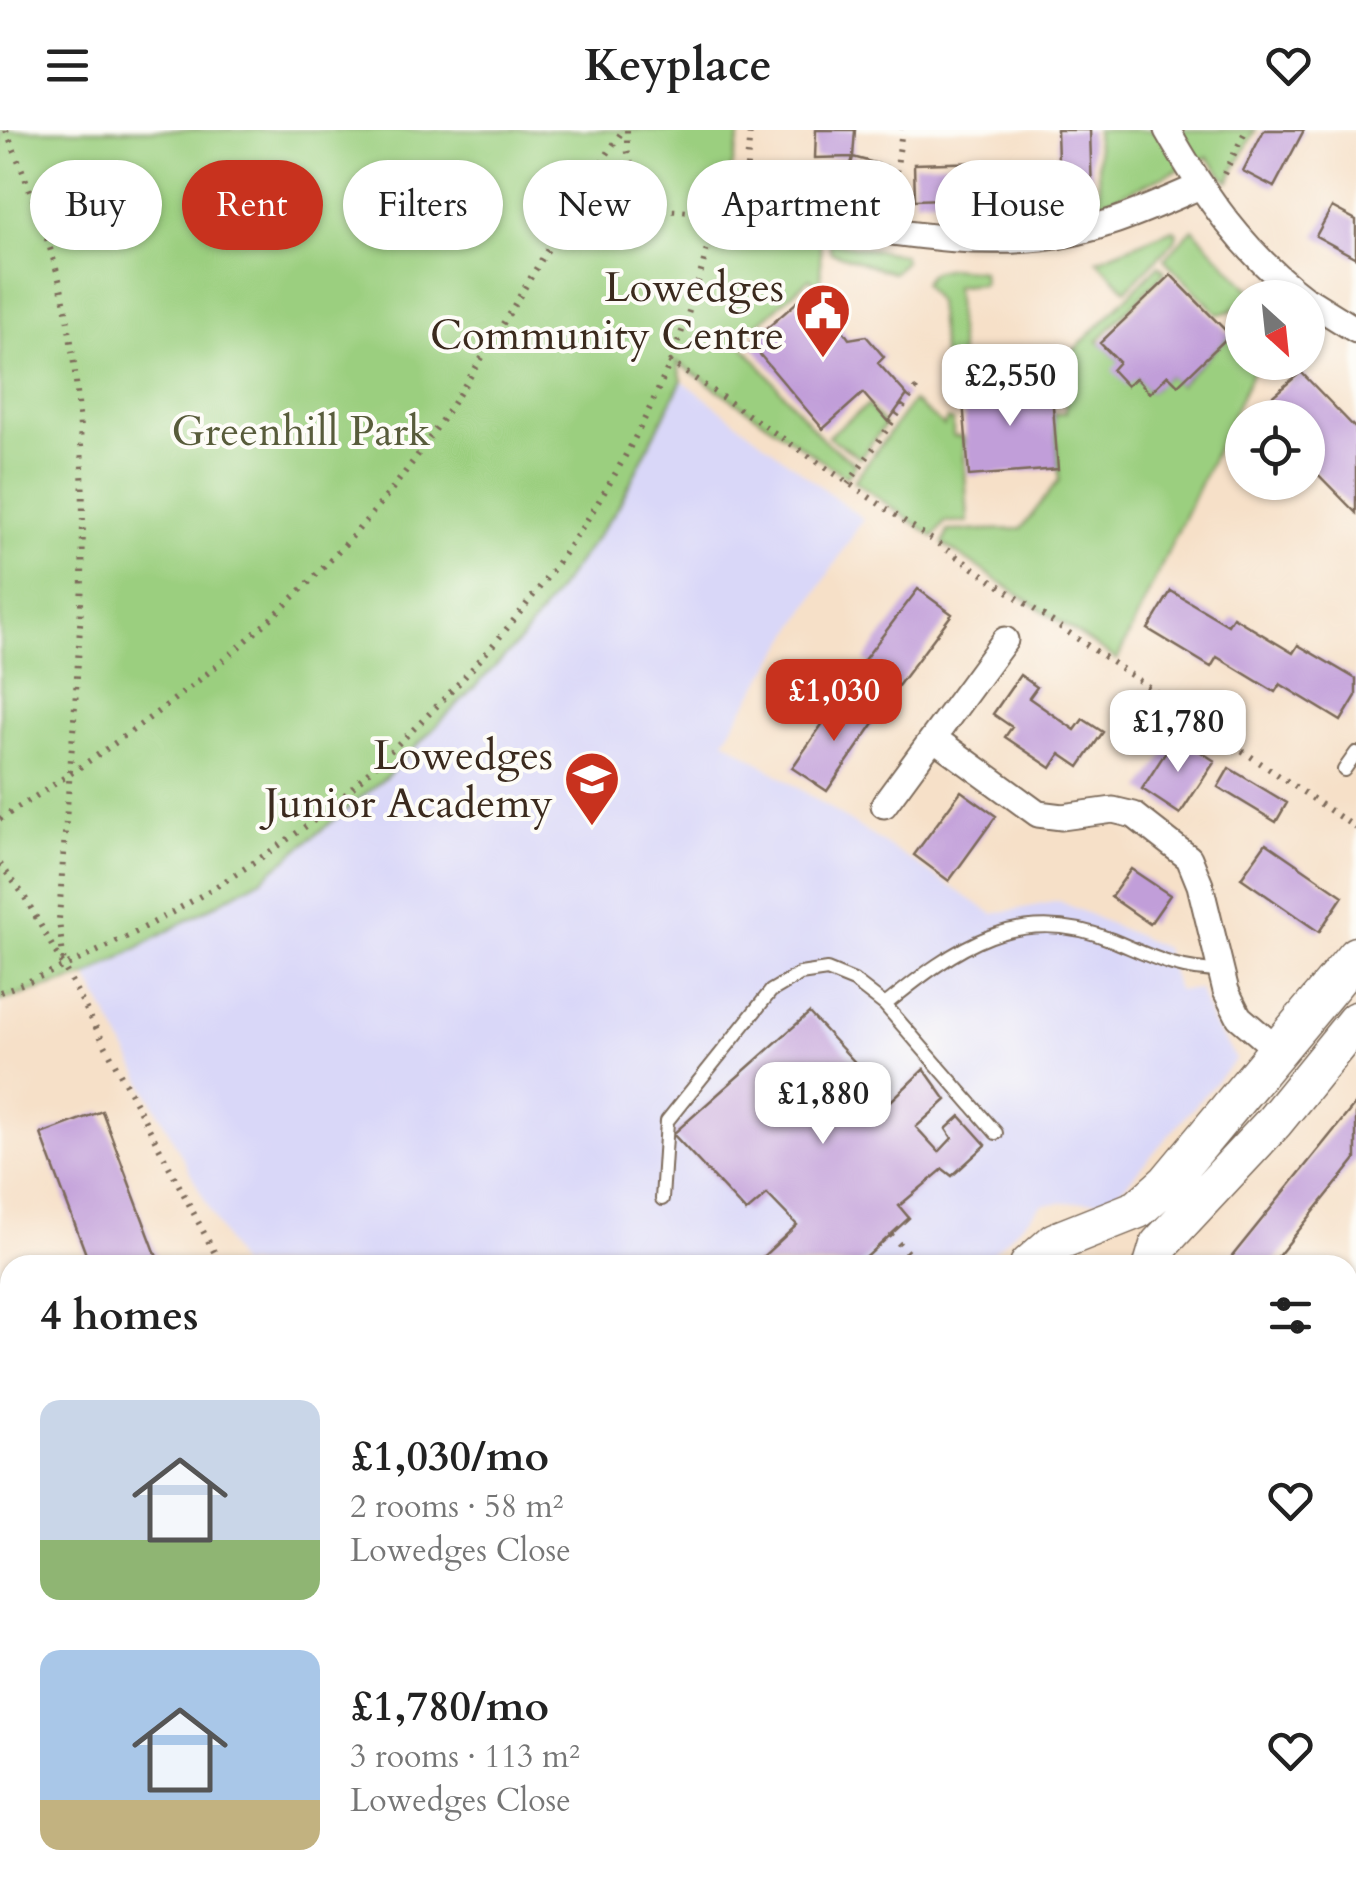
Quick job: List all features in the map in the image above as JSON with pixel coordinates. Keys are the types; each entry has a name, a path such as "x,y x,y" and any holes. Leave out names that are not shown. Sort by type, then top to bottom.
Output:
{"street":[{"path":"1167,130 1205,193 1281,280"},
{"path":"915,235 971,241 1041,238 1119,220 1205,193"},
{"path":"1325,311 1356,330"},
{"path":"884,805 1005,640"},
{"path":"935,738 1038,814 1062,818 1113,810 1134,816 1188,858 1200,885 1221,971 1239,1017 1280,1052"},
{"path":"1040,1255 1055,1242 1138,1209 1168,1183 1356,956"},
{"path":"1156,1255 1159,1245 1274,1122 1356,1021"},
{"path":"1108,1222 1139,1231 1153,1255"}],"lane":[{"path":"1344,770 1356,753"},
{"path":"885,1005 934,965 990,936 1024,925 1067,925 1184,970 1221,971"},
{"path":"662,1198 666,1120 770,990 800,974 827,970 854,981 885,1005 996,1133"}],"path":[{"path":"6,130 66,307 80,410 85,545 60,920 65,968"},
{"path":"625,130 631,160"},
{"path":"604,160 625,130"},
{"path":"748,160 750,130"},
{"path":"899,160 902,130"},
{"path":"1205,193 1246,130"},
{"path":"0,819 68,776 195,685 288,606 371,515 439,424 544,250"},
{"path":"0,992 65,968 197,896 319,817 438,708 526,602 606,493 670,361 707,250"},
{"path":"670,361 1356,828"},
{"path":"848,484 920,384"},
{"path":"0,864 23,894 65,968 217,1255"},
{"path":"891,1235 909,1255"}],"shaded area":[{"name":"Lowedges Junior Academy","path":"682,380 863,519 724,740 993,914 1059,901 1164,948 1177,990 1199,990 1211,1021 1236,1059 1112,1200 1043,1204 990,1255 234,1255 87,976 263,878 617,509"}],"green space":[{"name":"Greenhill Park","path":"0,130 741,130 734,160 687,160 687,250 820,250 821,290 810,278 739,341 824,441 856,464 846,477 677,362 682,380 617,509 521,640 386,777 263,878 87,976 0,1001"},
{"path":"1096,130 1255,130 1228,182 1207,157 1100,204"},
{"path":"1173,229 1177,233 1175,240 1126,290 1097,260"},
{"path":"1193,229 1241,280 1225,280 1225,312 1218,314 1164,259"},
{"path":"875,250 903,255 905,261 893,273 831,252"},
{"path":"1159,265 1165,272 1098,340 1150,392 1168,375 1179,385 1225,340 1225,380 1249,380 1240,400 1225,400 1225,431 1117,660 943,544 948,531 1021,529 1059,480 1054,414 1066,412 1064,373 1057,367"},
{"path":"949,268 982,271 983,284 955,286 961,369 944,371 937,302 923,283 932,272"},
{"path":"913,401 944,426 947,419 953,421 953,436 963,437 968,522 945,522 934,537 854,481"},
{"path":"868,405 885,425 860,458 828,436"},
{"path":"1084,1247 1111,1255 1069,1255"}],"building":[{"path":"816,130 855,130 853,157 815,158"},
{"path":"1057,130 1090,130 1091,160 1058,160"},
{"path":"1264,130 1304,130 1274,187 1243,171"},
{"path":"935,163 935,199 915,200 915,164"},
{"path":"1332,207 1356,220 1356,258 1316,236"},
{"path":"1171,275 1225,330 1225,340 1178,385 1168,375 1150,393 1136,378 1127,386 1112,370 1119,362 1100,343"},
{"name":"Lowedges Community Centre","path":"813,288 849,339 866,336 884,357 878,363 907,395 888,422 863,393 823,429 750,343"},
{"path":"1292,380 1309,380 1356,429 1356,513 1325,481 1325,400 1268,400"},
{"path":"1051,382 1058,469 969,476 962,388"},
{"path":"918,589 952,614 898,686 864,660"},
{"path":"1171,591 1228,625 1233,617 1293,653 1298,645 1356,679 1356,696 1341,721 1280,684 1275,692 1217,657 1211,667 1148,629"},
{"path":"1020,675 1037,687 1029,698 1075,730 1083,719 1103,732 1079,767 1060,754 1051,768 1005,737 1012,727 993,714"},
{"path":"841,697 876,720 827,791 792,768"},
{"path":"1176,736 1215,761 1180,814 1142,789"},
{"path":"1229,768 1287,803 1276,822 1218,787"},
{"path":"961,791 996,816 949,881 914,855"},
{"path":"1266,843 1343,896 1319,932 1241,878"},
{"path":"1131,869 1170,895 1150,924 1111,897"},
{"path":"809,1013 891,1101 924,1069 946,1100 916,1127 939,1152 952,1138 946,1129 960,1116 986,1145 952,1176 943,1169 899,1206 909,1218 869,1255 765,1255 797,1225 767,1194 746,1212 673,1134"},
{"path":"1356,1103 1356,1159 1279,1255 1233,1255"},
{"path":"102,1111 156,1255 86,1255 41,1134"}],"place":[{"name":"Lowedges Community Centre","path":"823,360"},
{"name":"Lowedges Junior Academy","path":"592,828"}]}
